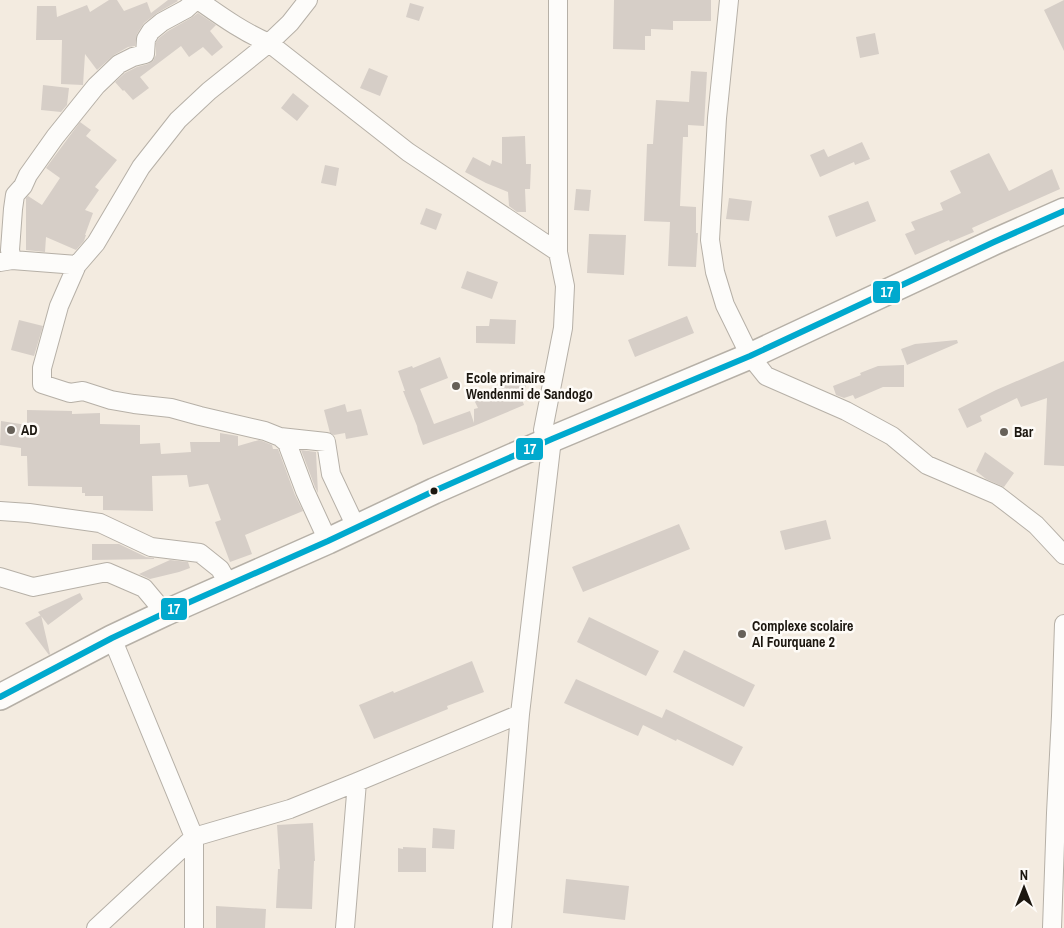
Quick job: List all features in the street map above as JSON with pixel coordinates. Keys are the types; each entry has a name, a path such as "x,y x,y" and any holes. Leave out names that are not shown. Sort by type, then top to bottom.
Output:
{"street":[{"path":"77,265 6,261 10,250 15,195 55,137 96,86 119,64 133,57 145,54 146,39 151,30 186,9 197,0 230,23 269,43 408,152 558,252"},
{"path":"308,0 290,23 269,43 209,90 178,120 141,167 96,243 77,265 59,306 42,368 42,384 70,393 83,390 119,401 171,408 265,430 280,437 287,443 304,491 328,541"},
{"path":"552,439 543,430 563,328 565,286 558,252 558,0"},
{"path":"729,0 718,118 710,240 715,272 725,305 750,356 766,376 846,411 892,436 926,466 996,495 1036,525 1064,555"},
{"path":"0,697 112,638 165,613 552,439 750,356 1064,211"},
{"path":"280,437 326,442 331,474 356,527"},
{"path":"502,928 520,714 552,439"},
{"path":"0,511 100,523 151,547 200,553 220,568 229,585"},
{"path":"0,577 33,587 107,572 144,588 165,613"},
{"path":"1052,928 1060,811 1064,624"},
{"path":"112,638 194,837 194,928"},
{"path":"96,928 194,837 290,809 520,714"},
{"path":"345,928 357,782"}],"building":[{"path":"109,0 117,0 124,11 147,2 151,13 168,0 178,1 144,23 137,34 135,46 128,47 114,55 97,70 85,54 83,85 61,84 62,40 36,40 37,6 56,6 57,17 87,5 90,12"},
{"path":"614,0 711,0 711,21 673,21 673,30 651,29 651,36 645,36 645,50 613,49"},
{"path":"1064,0 1064,51 1044,10"},
{"path":"410,3 424,7 419,21 406,17"},
{"path":"198,13 216,25 210,31 223,47 212,56 203,47 189,57 181,46 140,77 149,88 133,100 115,82 125,73 153,61 156,55 156,42 159,38"},
{"path":"875,33 879,54 860,58 856,37"},
{"path":"369,68 388,76 380,96 360,88"},
{"path":"691,71 707,72 704,126 688,125 688,137 683,137 680,206 696,207 696,233 698,233 696,267 668,266 670,222 644,221 647,144 653,144 656,100 689,102"},
{"path":"43,85 69,88 67,105 61,112 41,110"},
{"path":"293,93 309,106 297,121 281,108"},
{"path":"80,122 91,130 86,136 117,160 95,187 99,190 85,210 93,213 84,241 76,250 46,237 45,252 26,250 26,198 28,196 42,205 60,178 46,168"},
{"path":"525,136 526,164 531,164 530,189 525,189 526,212 517,212 509,206 508,192 465,172 473,157 490,166 492,160 502,164 502,137"},
{"path":"862,142 870,159 855,165 854,162 820,177 810,155 824,149 828,157"},
{"path":"989,153 1009,191 1052,169 1060,189 972,228 974,232 950,242 949,240 915,255 905,234 915,230 911,222 943,210 940,203 961,193 950,171"},
{"path":"325,165 339,168 336,186 321,183"},
{"path":"576,189 591,190 589,211 574,210"},
{"path":"729,198 752,201 749,221 726,219"},
{"path":"868,201 876,221 836,237 828,216"},
{"path":"426,208 442,214 436,230 420,224"},
{"path":"589,234 626,235 624,275 587,273"},
{"path":"467,271 498,282 492,299 461,288"},
{"path":"687,316 694,333 635,357 628,340"},
{"path":"490,319 516,320 515,344 476,343 476,326 489,326"},
{"path":"19,320 43,326 34,356 11,350"},
{"path":"957,340 958,343 907,365 901,349 915,344"},
{"path":"440,357 448,378 420,389 434,424 470,411 474,423 474,409 478,408 473,398 526,375 526,392 520,394 524,405 423,445 403,391 405,391 398,371 412,366 413,368"},
{"path":"1064,361 1064,466 1044,465 1047,398 1021,407 1017,398 980,416 982,421 967,428 958,409 996,390"},
{"path":"904,365 904,387 883,387 855,399 853,395 844,398 836,395 833,386 861,375 860,373 878,366"},
{"path":"345,404 347,412 361,409 368,435 346,439 345,433 334,435 330,433 324,410"},
{"path":"27,410 72,411 72,414 100,413 100,424 140,425 140,444 160,443 161,454 191,452 190,442 220,442 220,433 238,436 238,446 259,440 262,441 272,445 273,449 278,449 303,511 245,535 252,554 230,562 215,522 221,520 208,484 189,487 187,475 152,476 153,511 103,510 103,496 85,496 85,493 82,493 82,487 28,486 27,456 21,456 21,448 0,445 1,421 27,425"},
{"path":"301,450 316,452 318,493 315,487"},
{"path":"985,452 1014,473 1004,487 986,479 976,471"},
{"path":"826,520 831,539 785,550 780,531"},
{"path":"679,524 690,549 583,592 572,567"},
{"path":"92,544 119,544 154,559 92,560"},
{"path":"170,560 188,562 190,568 150,579 139,574"},
{"path":"80,593 83,599 48,625 38,612"},
{"path":"41,615 50,654 49,655 25,623"},
{"path":"589,617 659,651 646,676 577,642"},
{"path":"684,650 755,685 744,707 673,672"},
{"path":"472,661 484,692 447,706 448,709 374,739 359,705 393,691 394,693"},
{"path":"576,679 662,718 666,709 743,747 733,766 643,725 638,736 564,703"},
{"path":"313,823 315,861 312,909 276,908 278,869 280,869 277,825"},
{"path":"433,828 455,830 454,849 432,848"},
{"path":"403,847 426,848 426,872 398,872 398,848 403,849"},
{"path":"566,879 629,886 625,920 563,913"},
{"path":"216,906 266,909 265,928 216,928"}],"transit line":[{"name":"17","path":"0,697 112,638 165,613 552,439 750,356 1064,211"}],"place":[{"name":"Ecole primaire Wendenmi de Sandogo","path":"456,386"},
{"name":"AD","path":"11,430"},
{"name":"Bar","path":"1004,432"},
{"name":"Complexe scolaire Al Fourquane 2","path":"742,634"}]}
